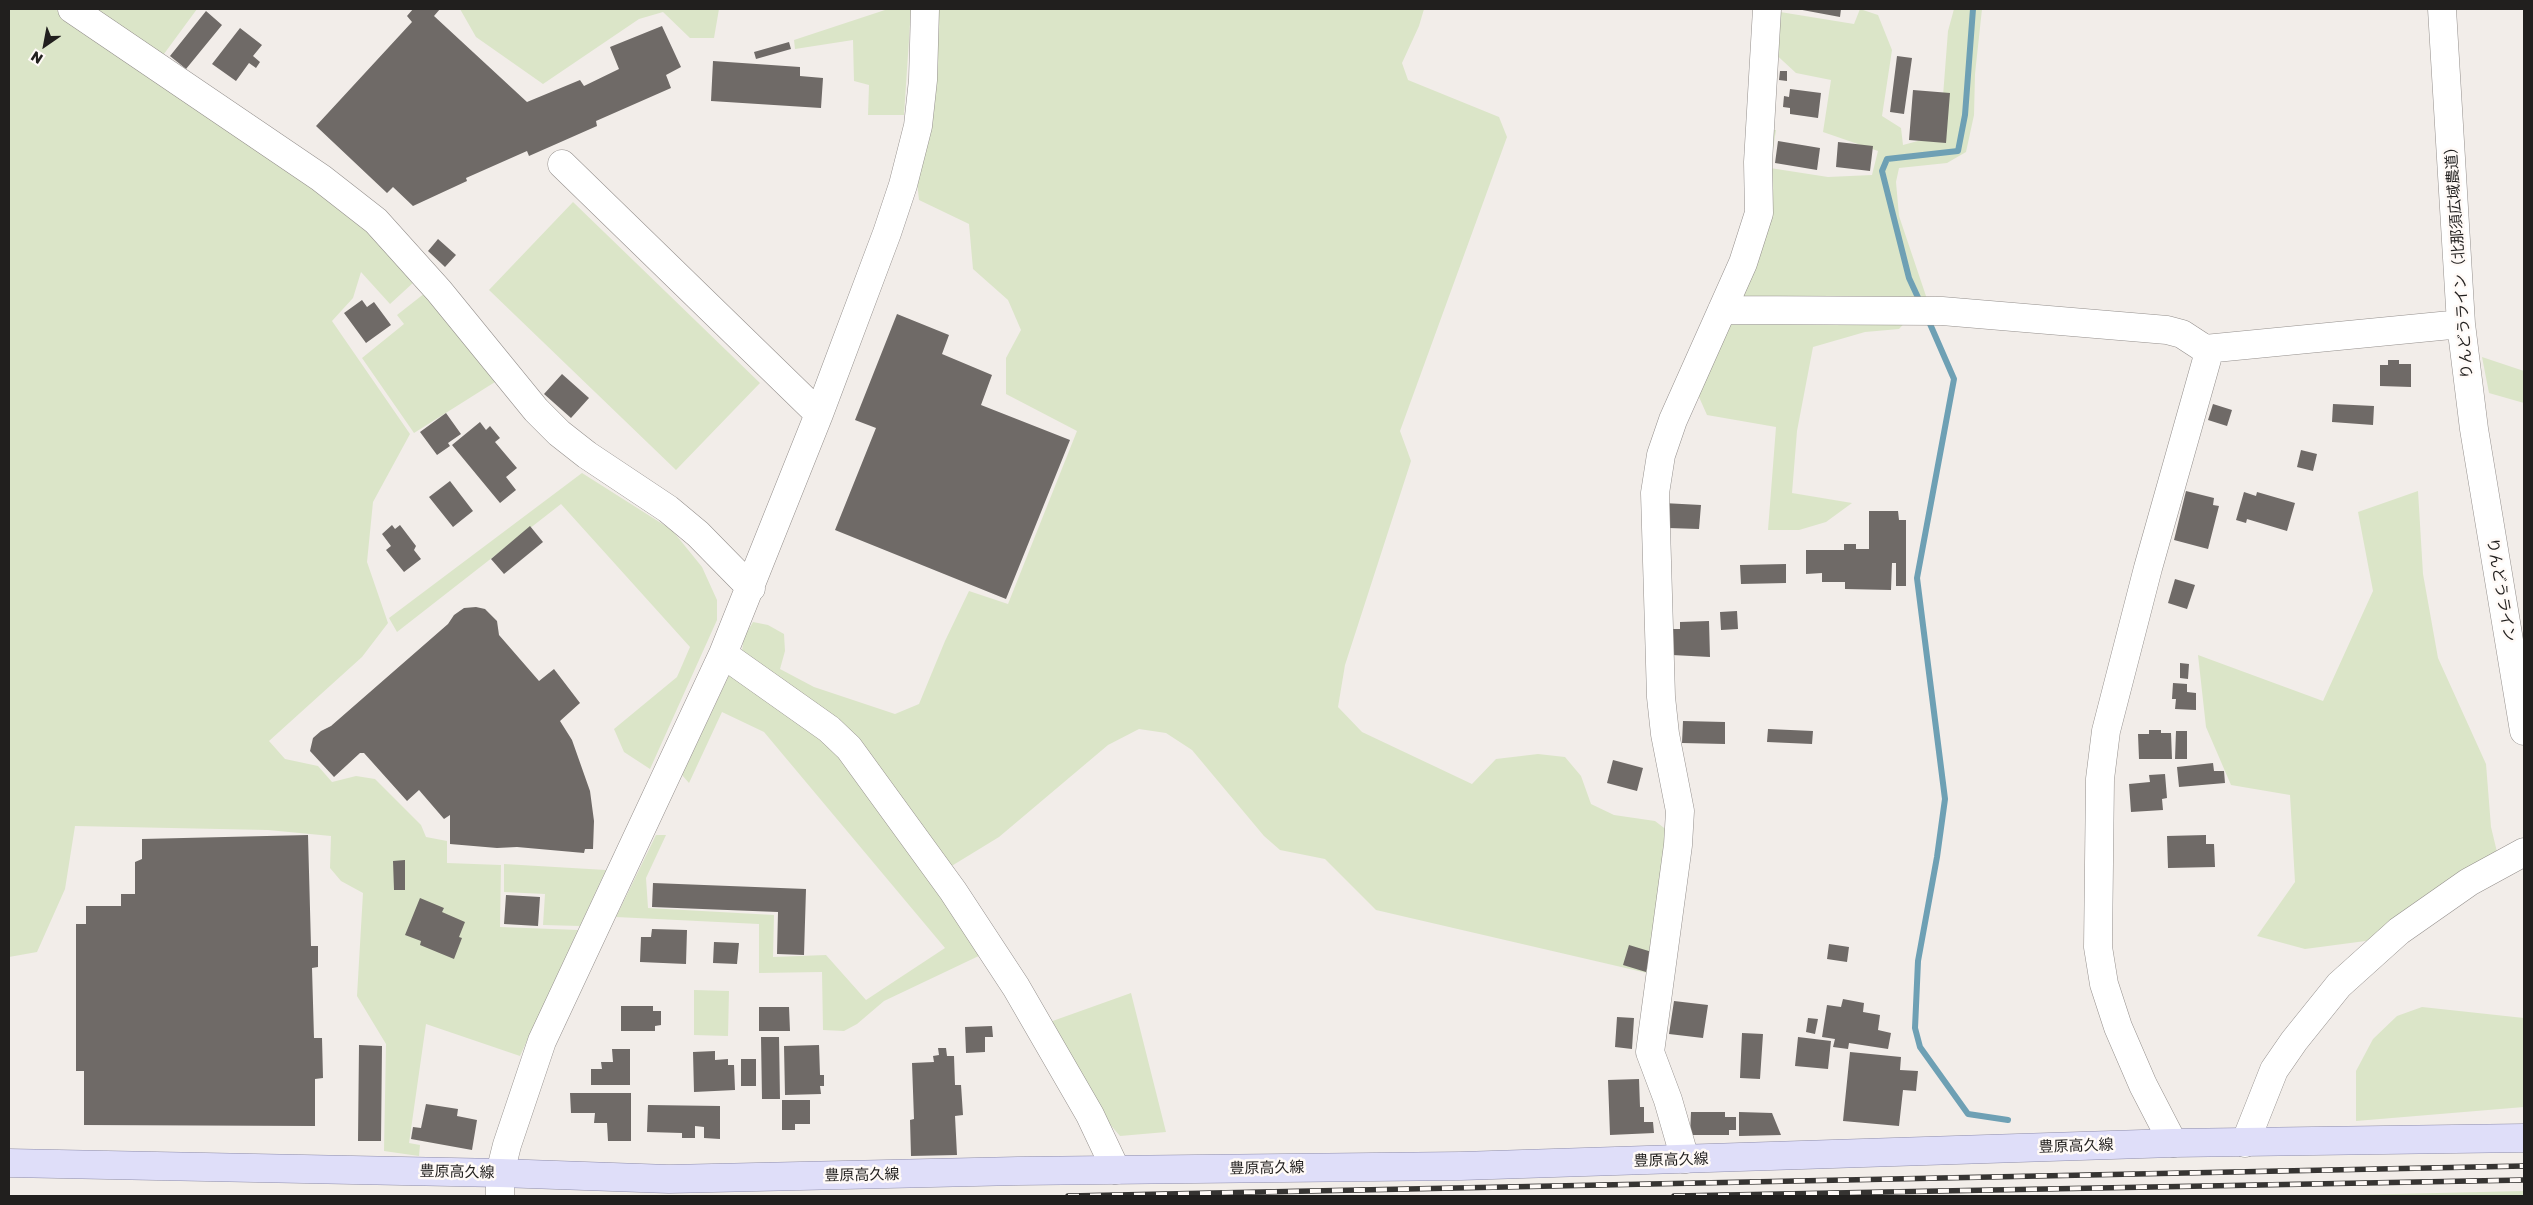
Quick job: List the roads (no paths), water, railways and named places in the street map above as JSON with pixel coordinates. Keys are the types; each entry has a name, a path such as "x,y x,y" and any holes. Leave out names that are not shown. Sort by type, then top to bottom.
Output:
{"main road":[{"name":"豊原高久線","path":"9,1163 500,1184 1116,1170 1461,1166 2173,1143 2524,1138"}],"street":[{"path":"72,9 321,178 376,221 439,291 536,410 559,433 668,509 698,534 751,588"},
{"path":"500,1184 522,1097 542,1042 723,654 819,414 887,233 918,126 923,80 925,9"},
{"path":"1685,1159 1668,1100 1650,1052 1678,845 1680,811 1665,734 1661,697 1655,493 1661,455 1673,420 1744,263 1759,213 1758,162 1767,9"},
{"name":"りんどうライン（北那須広域農道）","path":"2442,9 2461,324 2474,429 2487,508"},
{"path":"562,164 819,414"},
{"path":"1722,310 1952,312 2167,330 2182,334 2205,349 2461,324"},
{"path":"2173,1143 2136,1068 2118,1026 2104,984 2098,947 2100,779 2106,731 2148,568 2208,359 2205,349"},
{"name":"りんどうライン","path":"2487,508 2524,731"},
{"path":"723,654 829,729 849,748 953,891 1016,987 1090,1115 1116,1170"},
{"path":"2245,1143 2274,1070 2294,1041 2339,985 2399,931 2469,882 2524,852"}],"waterway":[{"path":"1921,304 1909,278 1882,171 1887,159 1958,151 1965,115 1973,9"},
{"path":"1927,317 1954,379 1917,578 1945,799 1937,857 1918,961 1915,1028 1920,1047 1968,1114 2008,1120"}],"railway":[{"path":"1068,1196 2524,1166"},
{"path":"1674,1196 2524,1180"}]}
